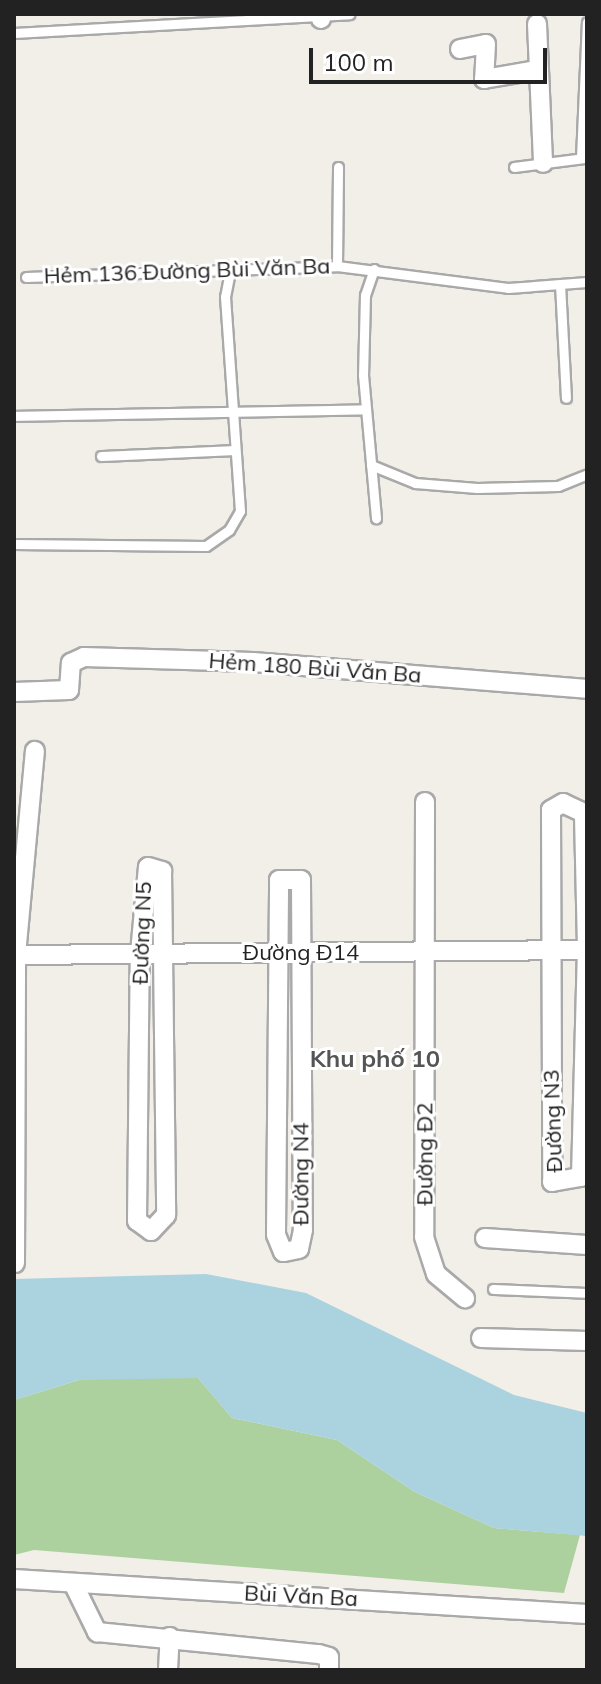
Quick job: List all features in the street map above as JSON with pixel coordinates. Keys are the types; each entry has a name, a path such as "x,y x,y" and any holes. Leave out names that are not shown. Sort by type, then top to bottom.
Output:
{"street":[{"path":"537,24 543,163"},
{"path":"460,49 486,44 484,79 537,70"},
{"name":"Hẻm 180 Bùi Văn Ba","path":"14,692 70,689 71,663 84,657 253,662 587,689"},
{"path":"15,1263 15,955 35,751"},
{"name":"Đường Đ2","path":"425,802 421,954 424,1237 436,1274 465,1298"},
{"path":"550,951 551,810 563,803 584,813 587,950"},
{"name":"Đường N5","path":"148,867 162,871 166,1215 151,1231 137,1221 140,953 148,867"},
{"name":"Đường N4","path":"279,880 301,880 297,953 303,1230 299,1249 283,1252 276,1235 274,953 279,880"},
{"name":"Đường Đ14","path":"15,955 421,954 587,950"},
{"name":"Đường N3","path":"550,951 552,1182 566,1184 581,1177 587,950"},
{"path":"485,1238 587,1245"},
{"path":"481,1338 587,1341"},
{"name":"Bùi Văn Ba","path":"14,1579 587,1614"},
{"path":"73,1583 97,1632 319,1654 329,1657 329,1670"},
{"path":"168,1670 170,1637"},
{"path":"274,1670 275,1650"}],"lane":[{"path":"14,33 349,14"},
{"path":"514,167 584,158 587,22"},
{"path":"337,266 338,167"},
{"path":"14,544 206,546 240,511 231,450 233,414 225,297 231,266"},
{"name":"Hẻm 136 Đường Bùi Văn Ba","path":"26,277 231,266 337,266 508,288 587,282"},
{"path":"374,269 365,295 366,409 376,518"},
{"path":"560,284 566,398"},
{"path":"14,416 366,409"},
{"path":"101,456 231,450"},
{"path":"371,465 415,483 477,488 558,486 587,474"},
{"path":"493,1289 587,1293"}],"green space":[{"path":"152,1376 198,1378 232,1418 337,1440 415,1492 494,1528 580,1535 564,1593 34,1550 14,1555 14,1400 79,1380"}],"water":[{"path":"206,1274 306,1293 514,1395 587,1413 587,1536 494,1528 415,1492 337,1440 232,1418 198,1378 79,1380 14,1400 14,1279"}],"district":[{"name":"Khu phố 10","path":"375,1059"}]}
